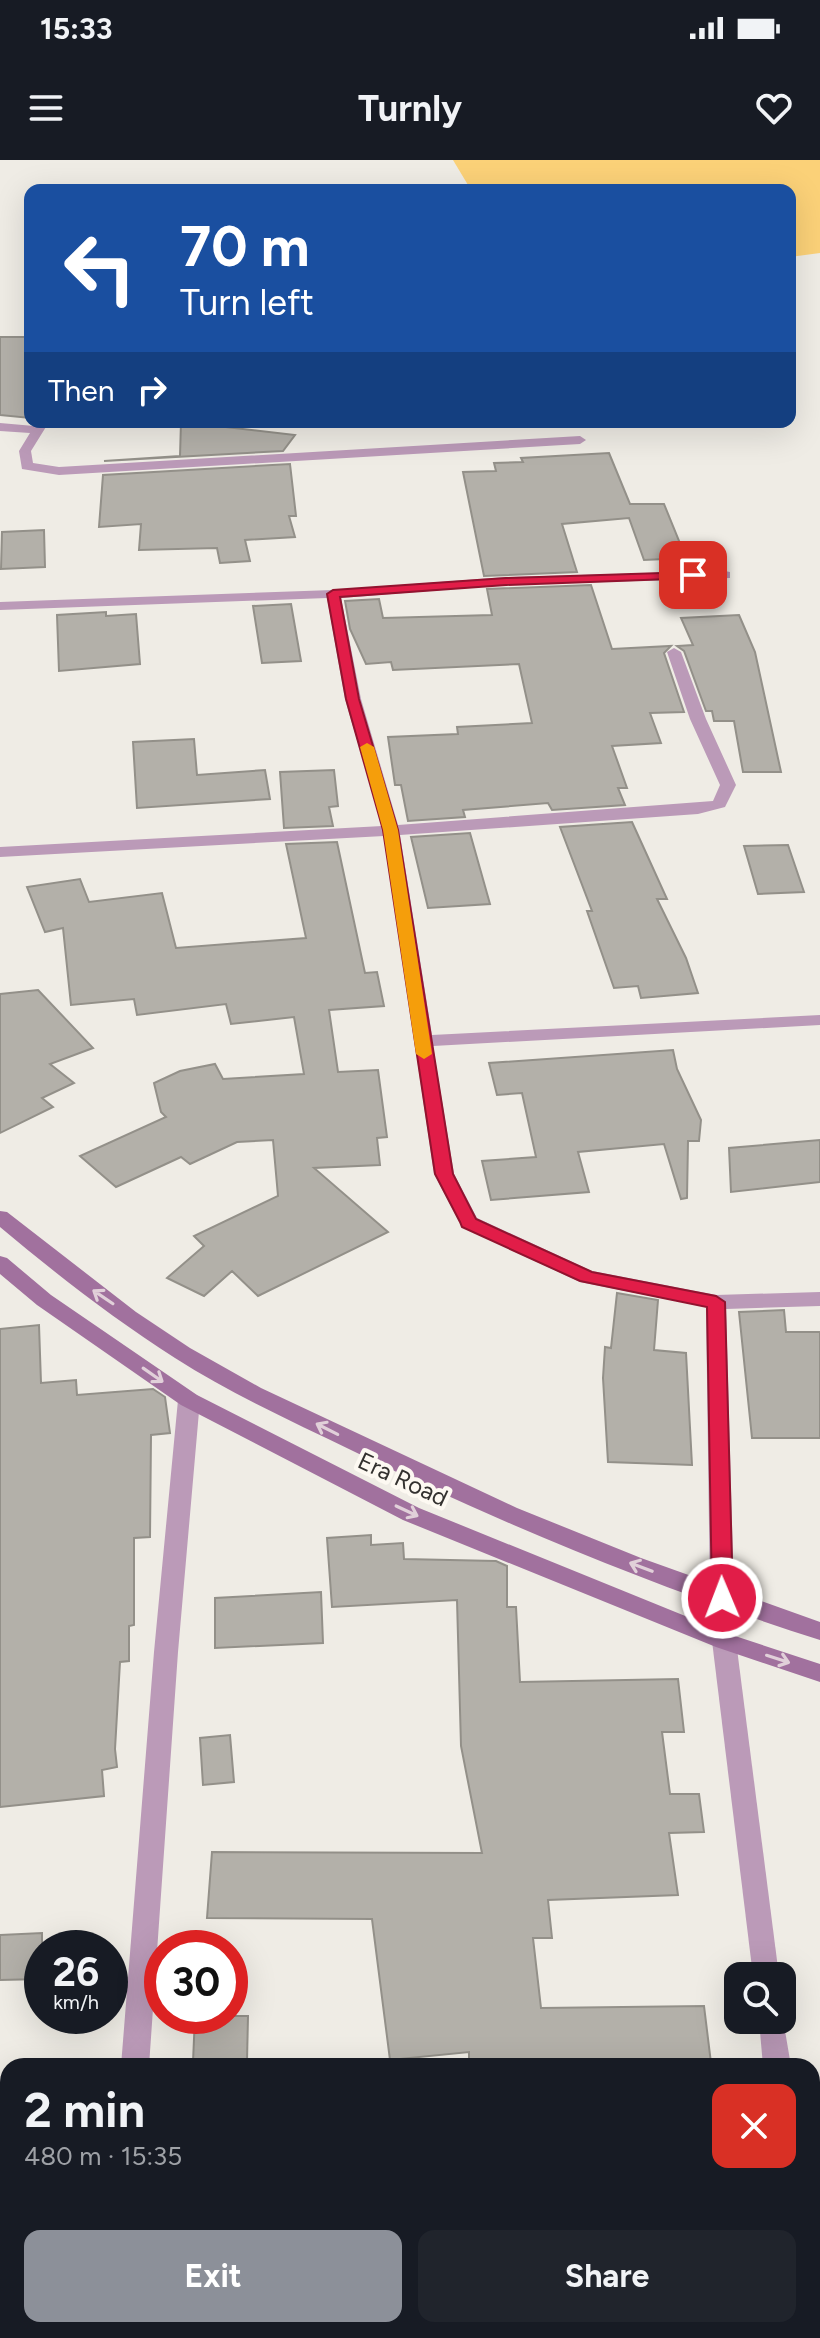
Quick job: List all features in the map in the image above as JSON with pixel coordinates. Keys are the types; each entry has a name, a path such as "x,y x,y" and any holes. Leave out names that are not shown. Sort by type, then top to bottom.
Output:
{"main road":[{"path":"0,1217 65,1271 209,1370 427,1479 722,1598 820,1631"},
{"name":"Era Road","path":"0,1263 44,1300 189,1400 411,1514 724,1641 820,1673"}],"street":[{"path":"0,427 24,426"},
{"path":"38,428 25,451 27,466 59,471 580,440"},
{"path":"0,606 333,594 506,581 725,575"},
{"path":"333,594 353,699 391,830 444,1174 469,1222 587,1277 716,1302 820,1299"},
{"path":"0,852 391,830 698,809 719,804 728,785 698,719 674,652"},
{"path":"422,1041 820,1020"},
{"path":"716,1302 722,1598"},
{"path":"136,2058 166,1652 189,1400"},
{"path":"724,1641 764,1962"},
{"path":"774,2034 776,2058"}],"shaded area":[{"path":"453,160 820,160 820,253 796,256 796,184 467,184"}],"building":[{"path":"0,337 24,337 24,417 0,415"},
{"path":"181,428 234,428 295,435 283,451 104,461 180,456"},
{"path":"609,453 630,504 664,504 686,558 644,560 629,518 562,524 577,572 484,576 463,472 496,471 494,463 523,462 521,458"},
{"path":"290,464 296,516 289,516 295,537 245,540 250,561 220,563 217,548 139,550 141,524 99,527 103,475"},
{"path":"44,530 45,567 1,569 2,532"},
{"path":"591,585 612,649 671,646 664,653 684,712 650,713 661,743 612,746 627,788 618,788 625,805 552,810 548,803 463,810 465,817 408,821 401,785 395,785 388,737 458,734 457,727 532,723 519,664 393,670 391,662 366,664 350,629 345,601 379,599 383,618 492,615 487,589"},
{"path":"291,604 301,661 262,663 253,606"},
{"path":"106,612 106,616 136,614 140,664 59,671 57,615"},
{"path":"739,615 755,652 781,772 743,772 734,721 714,721 712,711 706,711 684,651 677,646 693,645 681,618"},
{"path":"194,739 197,775 265,770 270,799 137,808 133,742"},
{"path":"334,770 338,806 329,807 333,826 284,828 280,772"},
{"path":"632,822 667,899 657,899 686,958 698,993 641,998 638,986 614,988 587,911 592,911 560,827"},
{"path":"470,833 490,904 428,908 411,837"},
{"path":"337,842 365,973 377,972 384,1006 329,1010 338,1072 378,1070 387,1137 377,1138 380,1165 314,1168 388,1232 258,1296 232,1271 204,1296 167,1278 204,1246 194,1236 278,1196 273,1140 237,1142 190,1164 181,1157 116,1187 80,1156 166,1117 161,1112 154,1083 180,1071 215,1064 223,1079 304,1074 294,1017 231,1024 226,1004 137,1015 134,999 71,1005 63,928 45,932 27,887 80,879 89,902 162,893 176,948 306,938 286,844"},
{"path":"788,845 804,892 758,894 744,846"},
{"path":"38,990 93,1048 50,1064 74,1083 42,1098 53,1107 0,1133 0,994"},
{"path":"673,1050 677,1069 701,1120 699,1141 688,1141 687,1198 681,1199 664,1144 578,1152 589,1192 491,1200 482,1161 536,1157 522,1093 497,1095 489,1063"},
{"path":"820,1140 820,1182 731,1192 729,1148"},
{"path":"617,1293 658,1300 654,1350 686,1353 692,1465 608,1462 603,1378 605,1347 611,1348"},
{"path":"784,1310 786,1332 820,1332 820,1438 752,1438 739,1312"},
{"path":"39,1325 41,1383 76,1380 77,1395 153,1389 165,1397 170,1433 151,1435 150,1537 134,1538 134,1625 129,1626 129,1661 120,1662 115,1749 117,1767 102,1770 104,1796 0,1807 0,1329"},
{"path":"371,1535 371,1545 403,1543 404,1559 496,1561 507,1566 507,1607 516,1607 520,1682 678,1679 684,1732 662,1732 670,1794 699,1794 704,1832 669,1833 678,1895 548,1900 552,1938 533,1938 541,2008 704,2006 710,2058 469,2058 469,2052 390,2058 372,1919 207,1918 212,1852 482,1853 461,1746 457,1600 332,1607 327,1538"},
{"path":"321,1592 323,1643 215,1648 215,1598"},
{"path":"230,1735 234,1782 203,1785 200,1738"},
{"path":"24,1934 24,1979 0,1980 0,1935"},
{"path":"194,2034 248,2034 247,2058 193,2058"}],"slow traffic":[{"path":"367,747 391,830 424,1054"}],"route":[{"path":"693,575 506,581 333,594 353,699 391,830 444,1174 469,1222 587,1277 716,1302 722,1598"}]}
